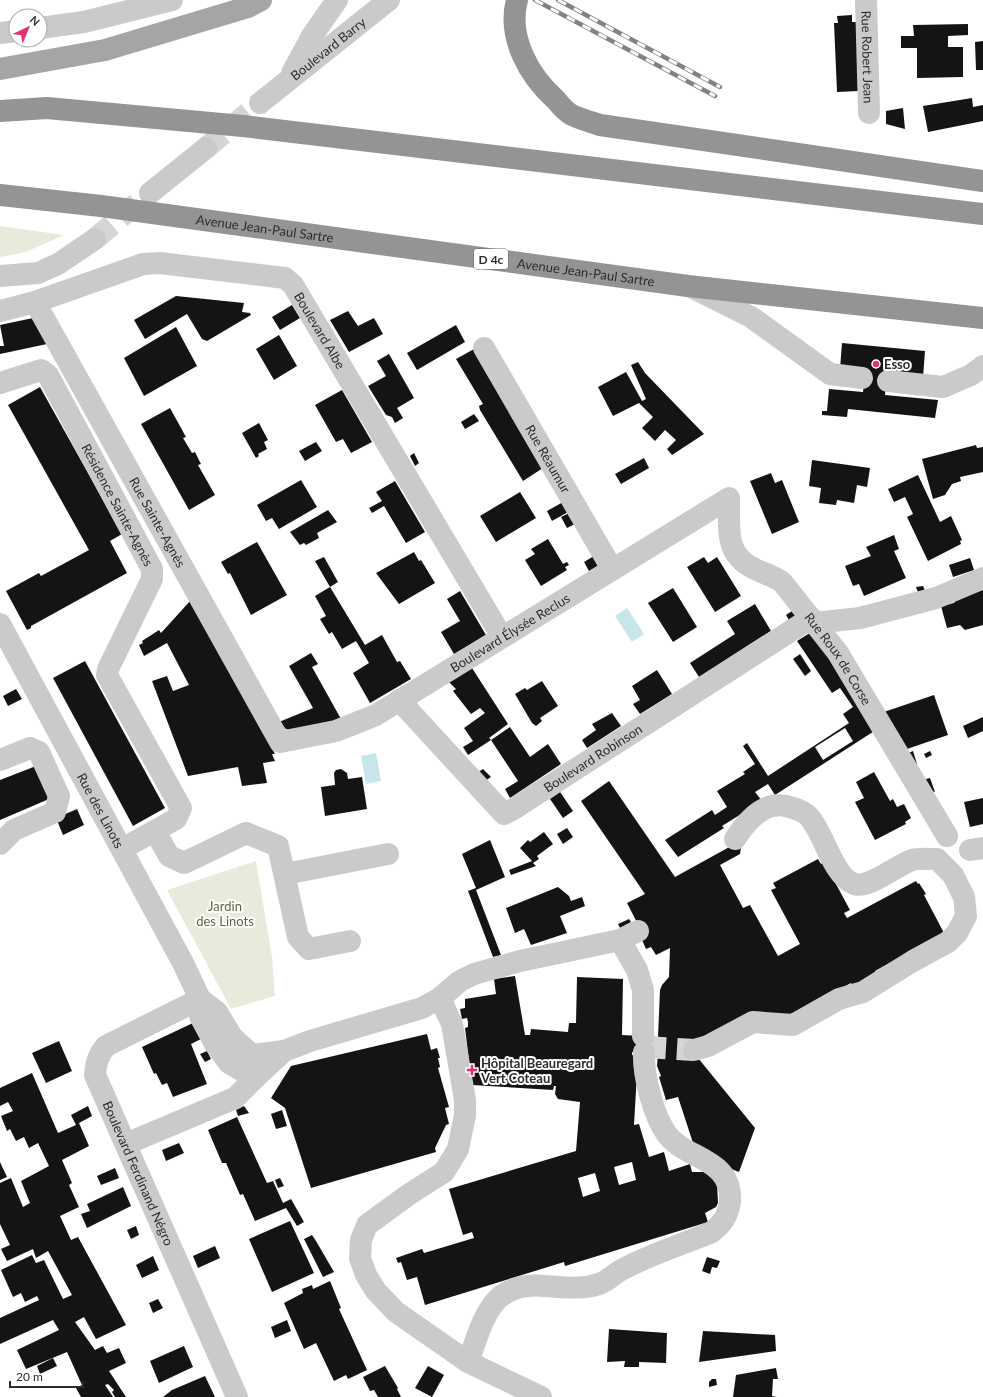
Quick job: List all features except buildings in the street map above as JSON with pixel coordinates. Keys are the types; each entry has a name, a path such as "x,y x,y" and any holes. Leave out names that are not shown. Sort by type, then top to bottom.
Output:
{"highway":[{"path":"517,0 515,9 517,36 525,63 543,89 570,114 600,125 983,181"},
{"path":"0,102 47,108 243,126 983,214"},
{"path":"0,111 47,108"},
{"name":"Avenue Jean-Paul Sartre","path":"0,195 101,206 688,286 983,318"}],"main road":[{"path":"0,69 105,50 248,7 261,0"}],"street":[{"path":"48,27 84,22 172,0"},
{"name":"Boulevard Barry","path":"286,83 312,36 337,0"},
{"name":"Boulevard Barry","path":"260,103 389,0"},
{"name":"Rue Robert Jean","path":"866,0 870,113"},
{"path":"150,193 206,148"},
{"path":"0,276 38,273 58,264 95,239"},
{"name":"Boulevard Albe","path":"0,311 34,302 143,264 160,263 285,278 293,285 502,637"},
{"path":"688,286 751,317 830,374 862,378"},
{"name":"Rue Sainte-Agnès","path":"34,302 280,742"},
{"name":"Rue Réaumur","path":"484,348 612,569"},
{"path":"888,381 943,387 971,375 983,366"},
{"name":"Résidence Sainte-Agnès","path":"0,383 41,370 48,375 152,570 152,580 108,669 107,675 181,808 176,819 122,849"},
{"name":"Boulevard Élysée Reclus","path":"280,742 336,731 376,714 729,498"},
{"name":"Rue Roux de Corse","path":"729,498 731,545 737,555 747,565 778,579 813,620 838,653 946,836"},
{"path":"813,620 860,618 936,598 983,578"},
{"name":"Boulevard Robinson","path":"399,700 504,814 519,806 813,620"},
{"name":"Rue des Linots","path":"0,624 183,962 200,999"},
{"path":"0,760 30,748 39,752 59,796 55,812 14,830 0,844"},
{"path":"694,1050 708,1046 753,1022 793,1025 840,999 863,992 913,961 948,942 957,933 966,916 964,897 953,875 937,859 913,860 863,885 853,883 841,872 810,817 794,808 778,804 760,811 745,824 735,839"},
{"path":"155,831 169,856 184,863 246,833 278,846 298,937 309,950 350,941"},
{"path":"285,874 388,854"},
{"path":"200,999 217,1012 232,1037 252,1054 284,1051 310,1041 422,1008 440,998 460,981 474,974 520,961 629,936 643,990 646,1077 656,1113 667,1135 689,1152 704,1159 717,1169 728,1183 730,1195 729,1209 722,1225 712,1232 624,1268 601,1284 580,1289 540,1285 512,1289 498,1297 488,1310 468,1362"},
{"path":"440,998 452,1024 465,1100 465,1115 458,1149 444,1172 408,1195 367,1225 361,1240 360,1258 366,1274 376,1291 396,1312 468,1362 541,1397"},
{"path":"200,999 200,1016 215,1044 229,1063 255,1078"},
{"name":"Boulevard Ferdinand Négro","path":"200,999 106,1046 100,1053 96,1064 95,1075 237,1397"},
{"path":"126,1144 235,1098 284,1051"}],"green space":[{"path":"0,226 64,235 26,252 0,257"},
{"name":"Jardin des Linots","path":"256,861 272,957 275,996 231,1009 167,890"}],"water":[{"path":"627,608 644,634 632,642 615,616"},
{"path":"376,753 381,781 366,784 361,756"}],"tunnel":[{"path":"206,148 260,103"},
{"path":"95,239 141,200"},
{"path":"644,1047 694,1050"}],"railway":[{"path":"535,0 715,96"},
{"path":"558,0 720,87"}],"place":[{"name":"Esso","path":"876,364"},
{"name":"Hôpital Beauregard Vert Coteau","path":"472,1070"}]}
